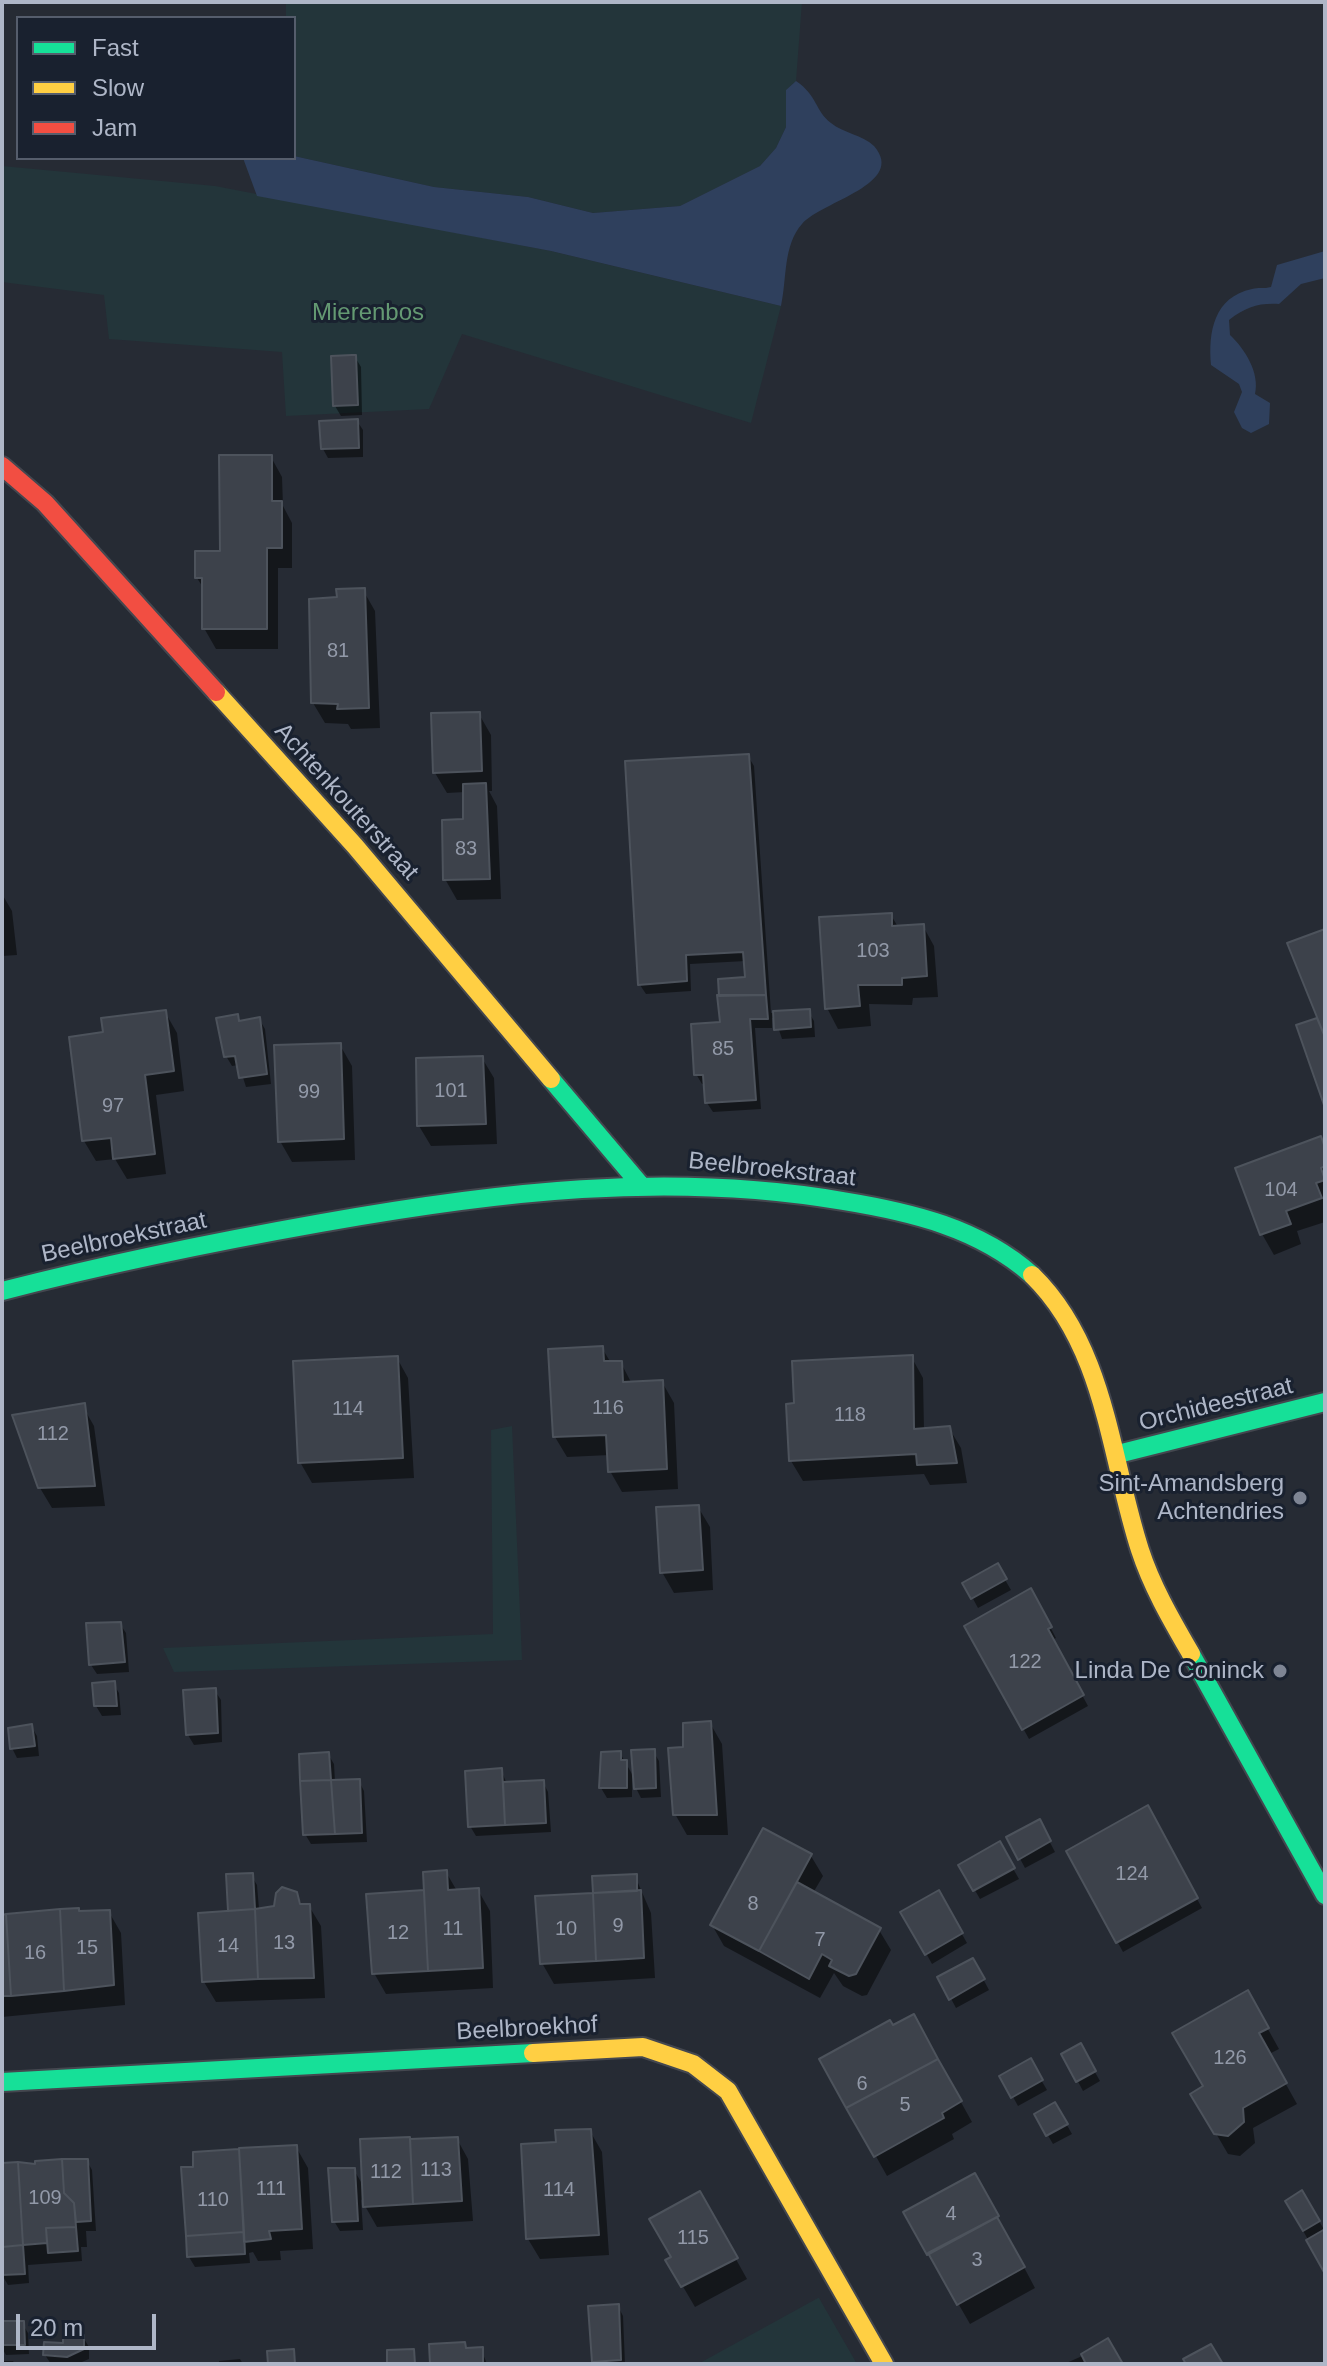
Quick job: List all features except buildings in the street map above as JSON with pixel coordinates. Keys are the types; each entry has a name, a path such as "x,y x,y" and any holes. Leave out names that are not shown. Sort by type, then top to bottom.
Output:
{"street":[{"name":"Achtenkouterstraat","path":"2,466 45,503 355,846 639,1183"},
{"name":"Beelbroekstraat","path":"2,1291 115,1262 437,1201 639,1183 747,1186 819,1194 917,1215 997,1247 1028,1270 1050,1296 1070,1328 1089,1368 1118,1454 1149,1570 1325,1895"},
{"name":"Orchideestraat","path":"1118,1454 1325,1402"},
{"name":"Beelbroekhof","path":"2,2082 643,2047 693,2064 728,2091 884,2364"}],"green space":[{"path":"286,2 802,2 796,81 786,90 786,127 776,148 760,166 680,206 593,213 528,197 434,187 296,156 296,16 286,16"},
{"name":"Mierenbos","path":"2,166 215,186 551,251 781,306 751,423 462,334 429,409 286,416 282,352 109,339 104,295 2,282"},
{"path":"512,1426 522,1660 174,1672 163,1648 493,1634 491,1430"},
{"path":"818,2298 857,2364 698,2364"}],"water":[{"path":"796,81 826,118 869,142 881,159 879,171 871,181 812,216 796,232 789,252 781,306 551,251 257,196 244,160 296,160 296,156 434,187 528,197 593,213 680,206 760,166 776,148 786,127 786,90"},
{"path":"1325,251 1325,278 1301,284 1279,304 1252,307 1229,320 1230,335 1246,354 1253,370 1255,394 1270,403 1269,424 1251,433 1242,428 1234,412 1242,392 1239,384 1211,365 1211,340 1216,318 1229,300 1239,293 1271,287 1277,265"}],"traffic: fast":[{"path":"551,1079 639,1183"},
{"path":"2,1291 201,1246 386,1212 516,1195 647,1187 712,1187 777,1192 894,1211 967,1234 990,1245 1032,1275"},
{"path":"1118,1454 1325,1402"},
{"path":"1191,1654 1325,1895"},
{"path":"2,2082 533,2053"}],"traffic: slow":[{"path":"216,692 355,846 551,1079"},
{"path":"1032,1275 1057,1304 1076,1335 1091,1369 1140,1550 1156,1590 1191,1654"},
{"path":"533,2053 643,2047 693,2064 728,2091 884,2364"}],"traffic: jam":[{"path":"2,466 45,503 216,692"}],"place":[{"name":"Sint-Amandsberg Achtendries","path":"1300,1498"},
{"name":"Linda De Coninck","path":"1280,1671"}]}
